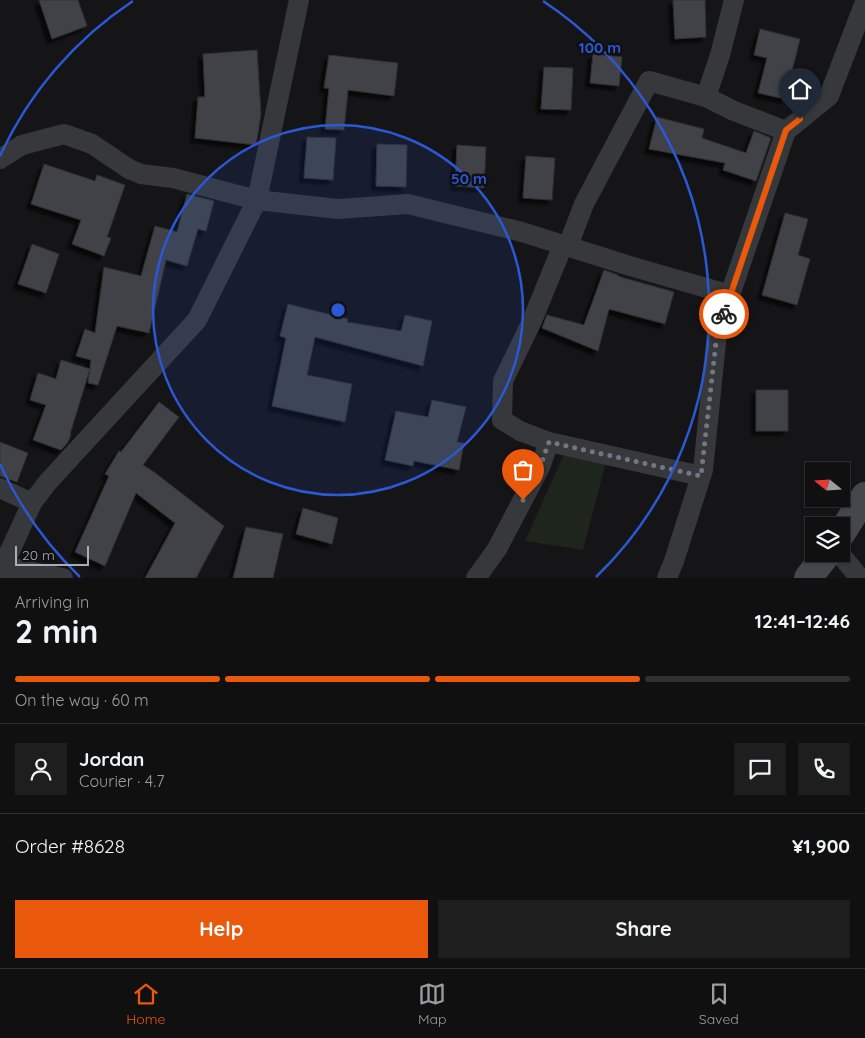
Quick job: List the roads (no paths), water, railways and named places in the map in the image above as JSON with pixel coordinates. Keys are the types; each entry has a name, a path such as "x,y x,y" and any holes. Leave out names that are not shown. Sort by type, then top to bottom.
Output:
{"street":[{"path":"63,578 1,570 32,503 47,483 198,320 257,200 299,0"},
{"path":"706,97 720,55 734,0"},
{"path":"667,578 701,476 717,333 786,130 829,96 865,2"},
{"path":"701,476 549,442 520,431 502,420 503,381 584,204 649,81 706,97 734,111 786,130"},
{"path":"0,158 22,145 64,134 92,144 128,169 141,174 173,178 257,200 338,209 408,204 522,232 731,295"},
{"path":"476,578 497,549 540,467 549,442"},
{"path":"0,488 32,503"},
{"path":"850,520 865,496"},
{"path":"808,578 821,562"},
{"path":"847,562 860,578"}]}
